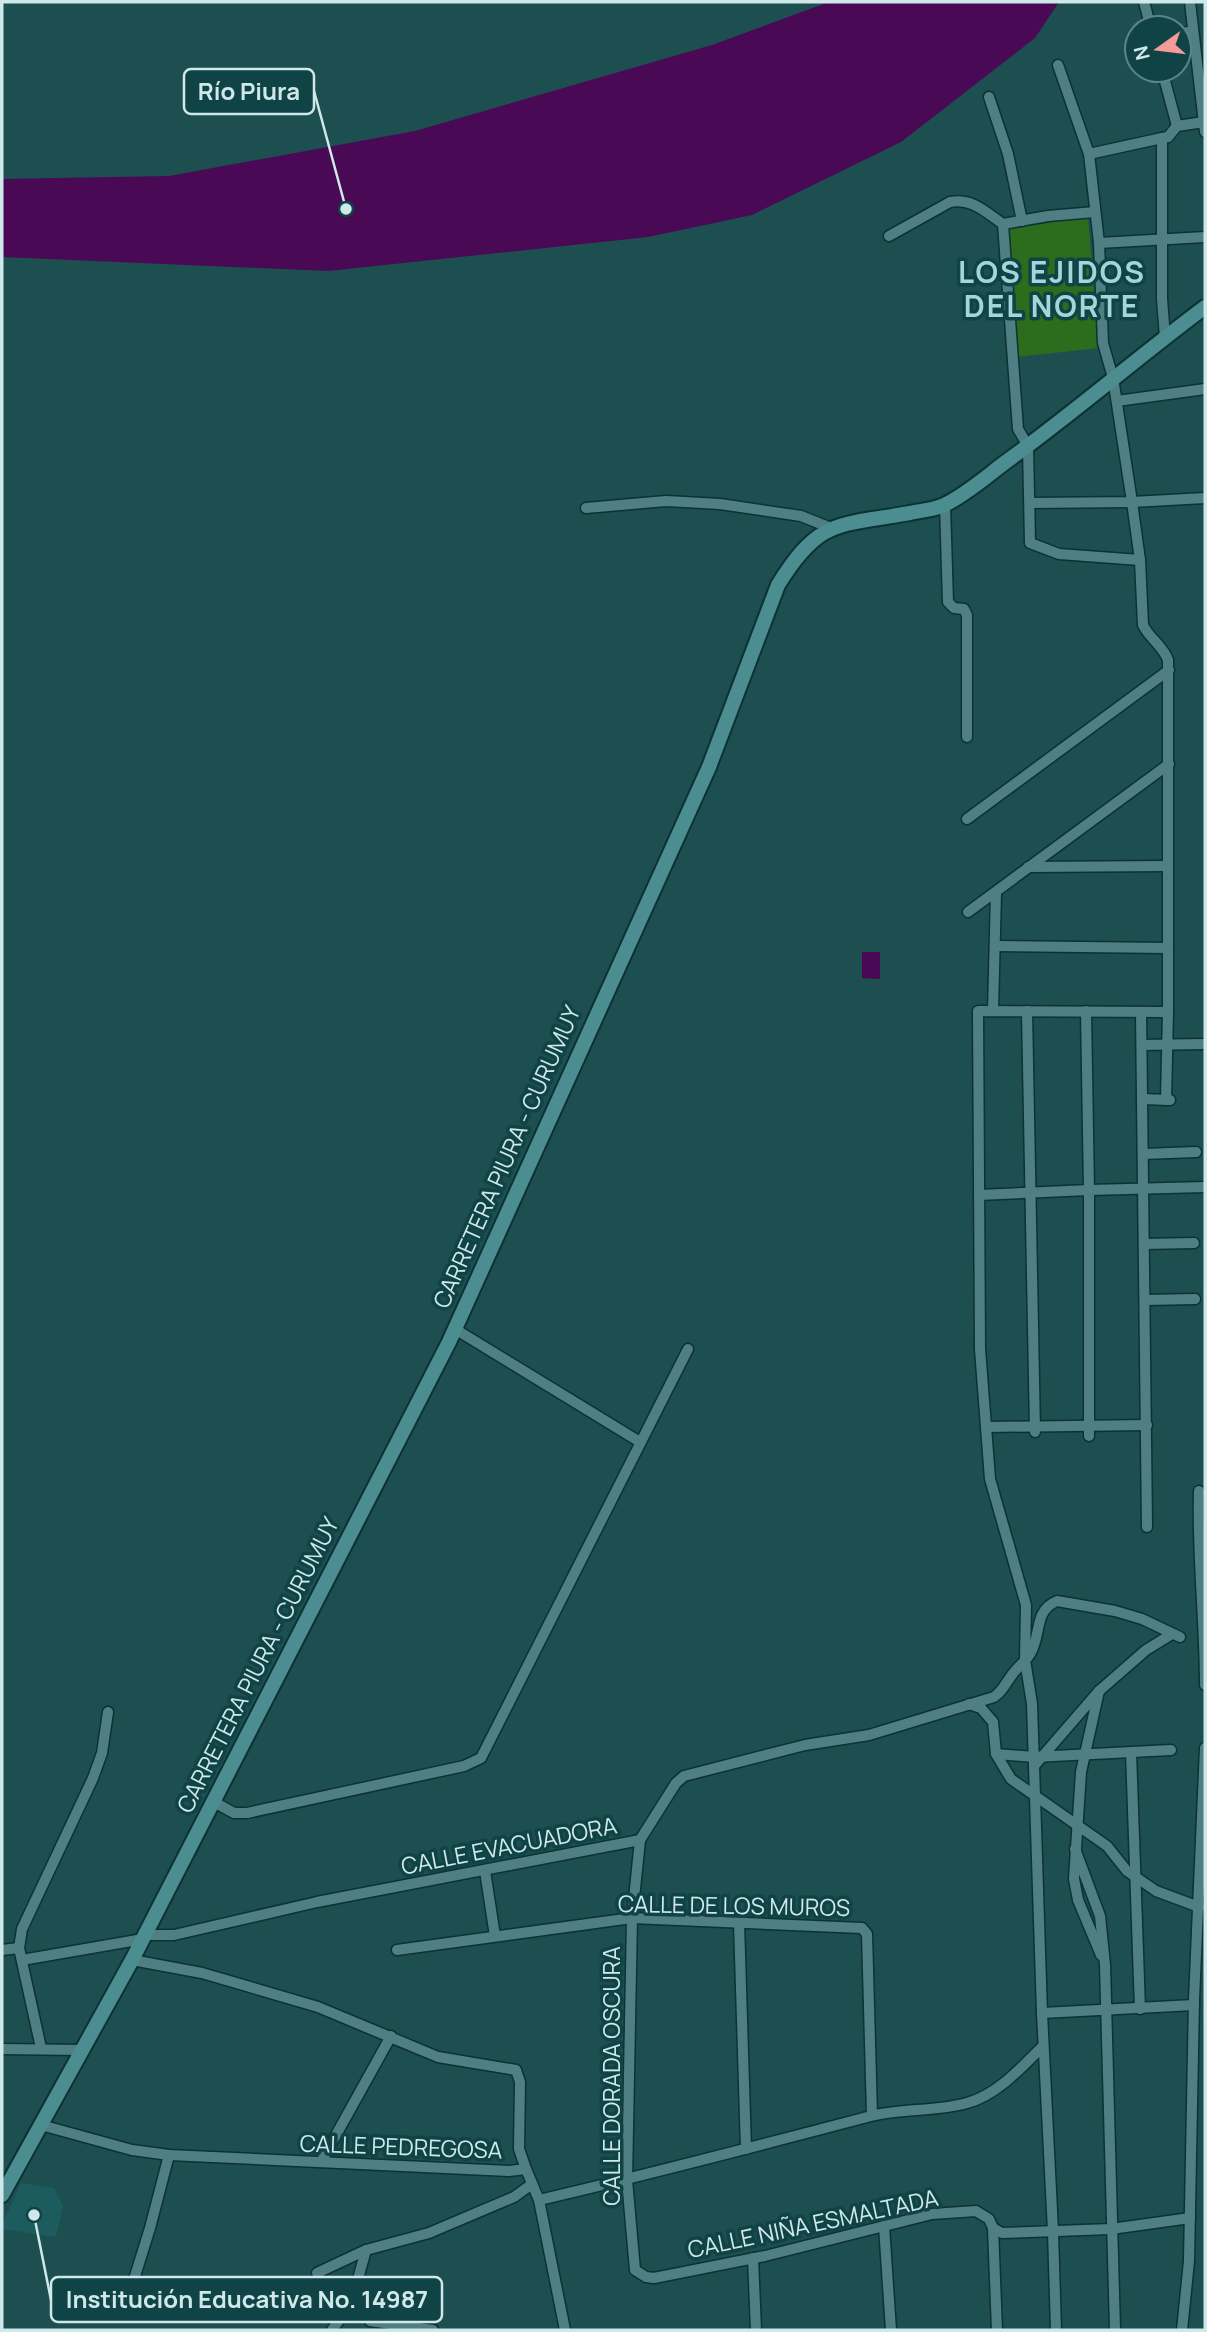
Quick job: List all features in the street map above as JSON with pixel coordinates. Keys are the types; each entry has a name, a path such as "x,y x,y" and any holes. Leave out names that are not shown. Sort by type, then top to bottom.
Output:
{"main road":[{"name":"CARRETERA PIURA - CURUMUY","path":"2,2195 7,2173 41,2125 132,1960 455,1329 709,766 778,585 793,560 813,539 831,528 851,521 945,505 1028,446 1205,307"}],"street":[{"path":"1177,126 1205,127 1193,31"},
{"path":"1058,65 1089,154 1099,243 1103,343 1113,378 1132,502 1140,560 1143,625 1166,653 1169,670 1166,1045 1168,1100 1142,1099"},
{"path":"1166,84 1177,126"},
{"path":"989,97 1008,154 1022,221"},
{"path":"1089,154 1168,137 1177,126"},
{"path":"1162,138 1162,299 1165,337"},
{"path":"889,236 950,202 960,200 975,203 1003,224 1096,212"},
{"path":"1003,224 1018,429 1028,446 1030,543 1059,554 1140,560"},
{"path":"1099,243 1205,237"},
{"path":"1117,401 1205,389"},
{"path":"1030,503 1205,498"},
{"path":"586,508 666,501 720,504 801,516 831,528"},
{"path":"945,505 948,602 954,608 964,608 967,615 967,737"},
{"path":"967,820 1169,670"},
{"path":"968,912 1169,765"},
{"path":"1028,867 1167,866"},
{"path":"993,1011 996,892"},
{"path":"995,946 1168,948"},
{"path":"1056,2330 1043,2046 1035,1795 1037,1760 1026,1660 1026,1605 990,1479 980,1349 978,1010 1168,1012"},
{"path":"1027,1011 1035,1429"},
{"path":"1086,1012 1089,1431"},
{"path":"1141,1012 1147,1527"},
{"path":"1142,1045 1203,1044"},
{"path":"1143,1154 1196,1152"},
{"path":"979,1195 1205,1186"},
{"path":"1144,1244 1194,1243"},
{"path":"1145,1300 1195,1299"},
{"path":"455,1329 640,1443"},
{"path":"214,1802 234,1813 247,1813 464,1766 481,1758 688,1349"},
{"path":"986,1427 1089,1431 1147,1425"},
{"path":"1199,1491 1202,1518 1205,1685"},
{"path":"1026,1660 1032,1652 1039,1619 1049,1604 1057,1601 1126,1614 1176,1635 1146,1650 1099,1691 1037,1760"},
{"name":"CALLE EVACUADORA","path":"22,1960 144,1937 174,1935 317,1902 640,1840 676,1783 684,1776 785,1750 869,1735 994,1697 1002,1692 1016,1669 1026,1660"},
{"path":"1099,1691 1081,1772 1075,1849 1100,1916 1105,1965 1115,2330"},
{"path":"968,1704 981,1708 993,1722 996,1754 1012,1779 1107,1846 1135,1877 1156,1891 1199,1906"},
{"path":"41,2048 19,1948 22,1929 93,1778 102,1753 108,1712"},
{"path":"1182,2330 1189,2260 1194,2002 1203,1866 1205,1748"},
{"path":"996,1754 1037,1760 1171,1750"},
{"path":"1131,1752 1140,2009"},
{"name":"CALLE DORADA OSCURA","path":"635,2270 628,2180 632,1919 640,1840"},
{"path":"485,1871 495,1936"},
{"name":"CALLE DE LOS MUROS","path":"397,1950 632,1919 862,1928 867,1934 872,2115"},
{"path":"739,1923 746,2149"},
{"path":"2,1950 19,1948"},
{"path":"132,1960 202,1973 318,2007 438,2057 516,2070 520,2082 519,2149 526,2169"},
{"path":"1042,2013 1140,2009 1194,2002 1205,1996"},
{"path":"321,2162 391,2036"},
{"path":"539,2200 628,2180 872,2115 967,2103 983,2096 1022,2067 1043,2046"},
{"path":"2,2049 82,2050"},
{"name":"CALLE PEDREGOSA","path":"41,2125 132,2150 169,2155 509,2171 526,2169 539,2200 565,2330"},
{"path":"169,2155 132,2286 193,2301"},
{"path":"317,2273 366,2250 429,2233 514,2197 532,2184"},
{"name":"CALLE NIÑA ESMALTADA","path":"635,2270 646,2277 654,2277 753,2259 932,2214 976,2211 989,2219 993,2228"},
{"path":"993,2228 1002,2233 1111,2229 1189,2218"},
{"path":"884,2226 891,2330"},
{"path":"993,2228 997,2330"},
{"path":"332,2330 351,2304 366,2250"},
{"path":"753,2259 756,2330"},
{"path":"370,2321 433,2330"}],"shaded area":[{"path":"829,2 1059,2 1035,38 901,142 752,215 648,237 328,271 2,257 2,179 169,176 415,131 712,45"},
{"path":"862,952 880,952 880,979 862,978"},
{"path":"21,2183 54,2188 63,2206 56,2237 2,2229"}],"green space":[{"path":"1088,216 1099,348 1017,357 1006,230"}],"place":[{"name":"Río Piura","path":"346,209"},
{"name":"Institución Educativa No. 14987","path":"34,2215"}],"district":[{"name":"LOS EJIDOS DEL NORTE","path":"1052,290"}]}
